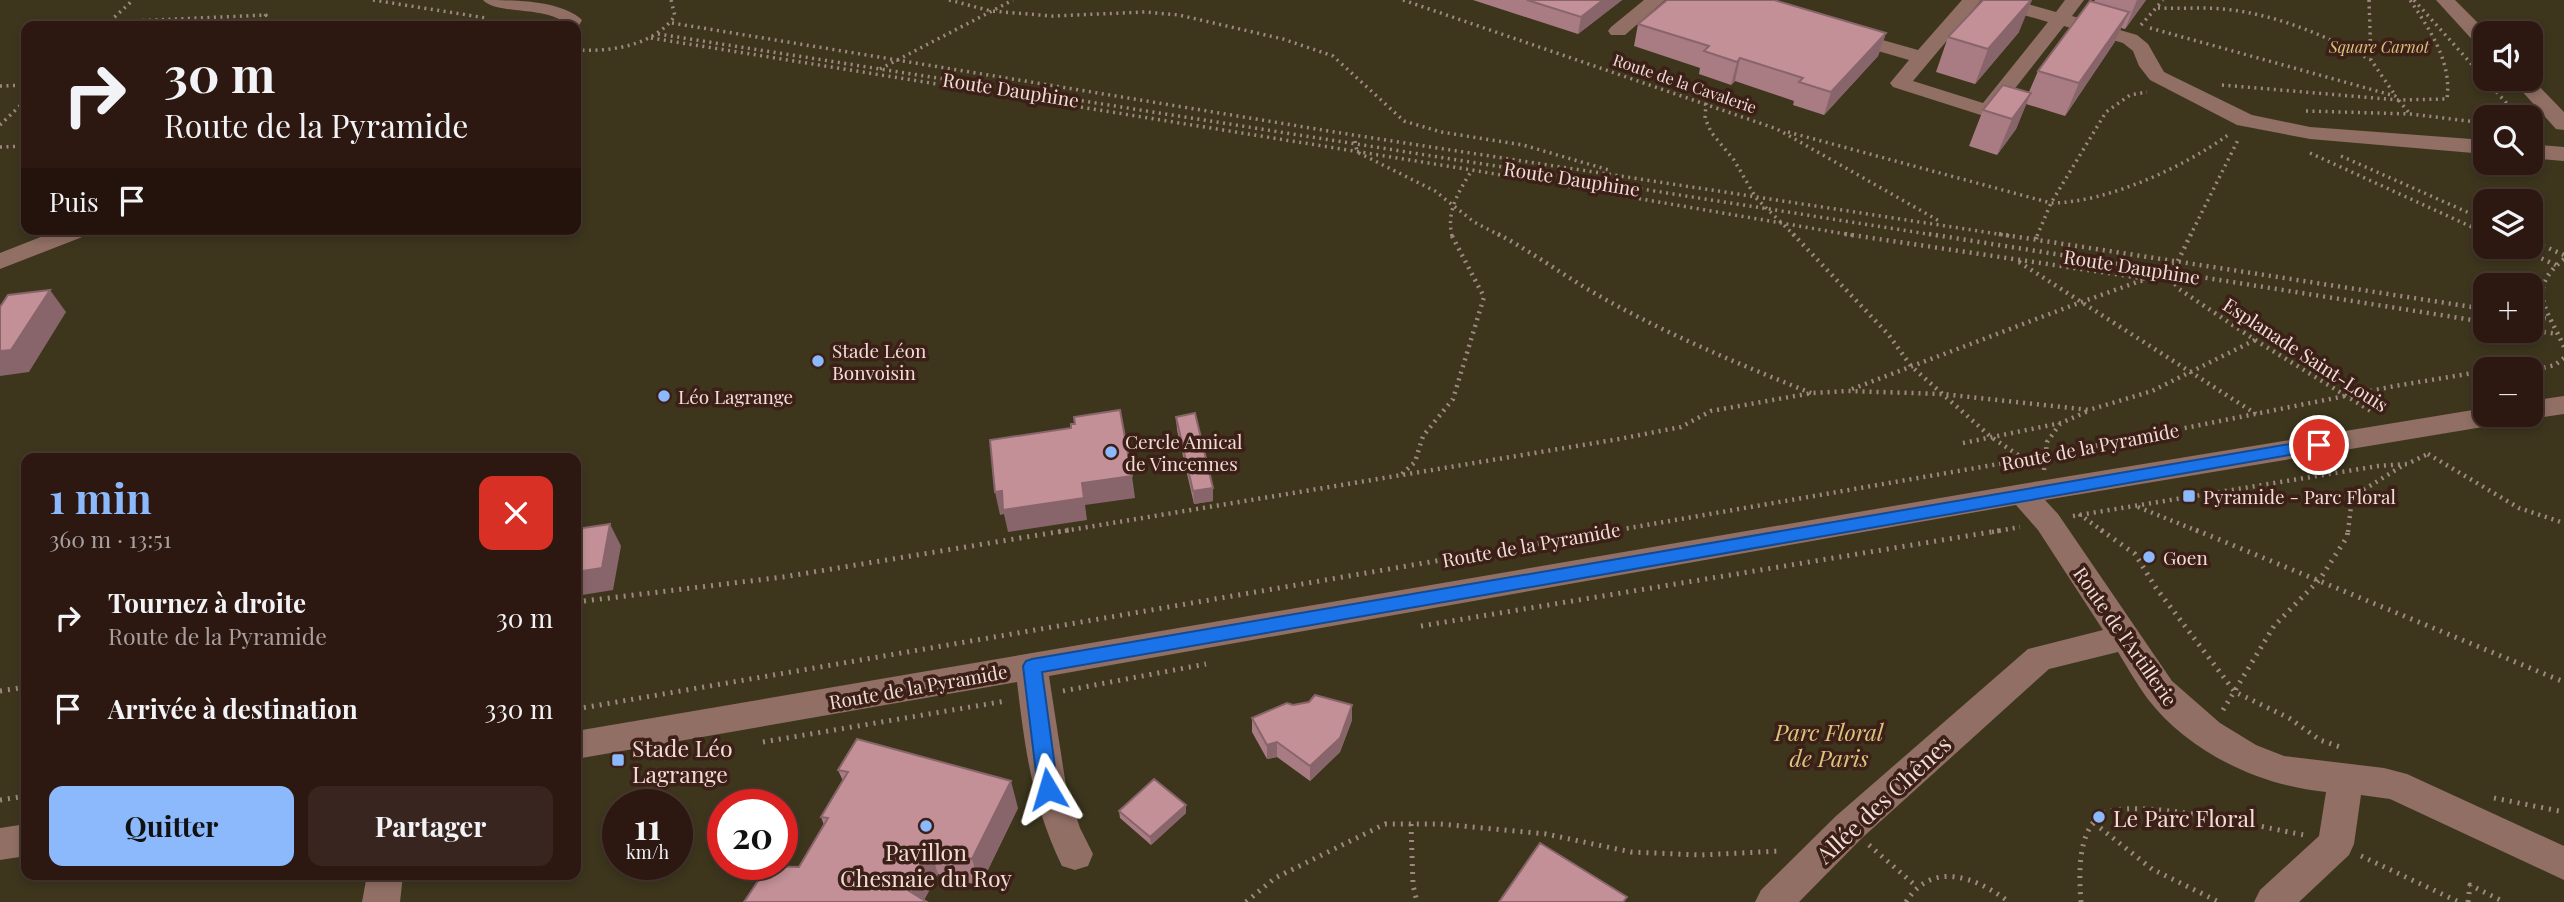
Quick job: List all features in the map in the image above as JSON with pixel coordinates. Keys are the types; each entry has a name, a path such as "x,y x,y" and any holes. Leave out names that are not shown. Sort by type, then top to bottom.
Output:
{"street":[{"path":"1618,31 1656,0"},
{"path":"1972,0 1900,83 1987,110 2075,0"},
{"path":"1993,0 2141,44 2147,52 2150,70 2176,87 2245,120 2310,133 2473,147"},
{"path":"2445,0 2473,29"},
{"path":"490,9 527,5 568,15 572,21"},
{"path":"1831,31 1922,58"},
{"path":"2532,91 2564,124"},
{"path":"2543,152 2564,154"},
{"path":"0,262 67,235"},
{"name":"Route de la Pyramide","path":"581,744 1034,681 2041,485 2473,420"},
{"name":"Route de l'Artillerie","path":"2041,485 2063,518 2125,638 2160,690 2207,734 2270,768 2345,765 2370,779 2396,785 2564,864"},
{"name":"Allée des Chênes","path":"1774,902 1838,838 2039,658 2125,638"},
{"path":"1034,681 1048,789 1062,832 1075,854"},
{"path":"2273,902 2336,844 2345,765"},
{"path":"0,844 21,841"},
{"path":"382,902 384,880"}],"path":[{"path":"111,21 133,0"},
{"path":"373,0 490,9"},
{"path":"581,50 610,48 651,38 672,23 675,16 672,1 679,0"},
{"path":"949,0 991,11 1052,16 1161,13 1201,18 1283,39 1317,48 1333,56 1404,121 1441,132 1523,145 1618,174"},
{"path":"875,72 1013,0"},
{"name":"Route de la Cavalerie","path":"1403,0 1777,129 1944,224"},
{"path":"2163,0 2141,25 2395,96"},
{"path":"2369,0 2371,60"},
{"path":"2217,84 2398,100 2447,99 2446,74 2435,37 2412,0"},
{"path":"2412,0 2508,105"},
{"path":"2157,8 2226,9 2280,20 2326,35 2371,60 2410,114"},
{"path":"132,21 266,15 261,21"},
{"name":"Route Dauphine","path":"672,23 1353,135 2473,307"},
{"name":"Route Dauphine","path":"658,34 2473,320"},
{"path":"651,38 1472,170 1782,225 2155,279"},
{"path":"0,86 21,85"},
{"path":"2036,239 2051,204 2106,112 2130,95 2176,87"},
{"path":"1706,103 1705,118 1711,132 1734,160 1756,198 1828,268 1888,334 1911,366 1991,437 2024,459 2063,518 2135,554 2156,588 2235,692 2289,718 2320,740 2345,765"},
{"path":"0,125 21,105"},
{"path":"2301,111 2410,114 2473,122"},
{"path":"1848,391 2081,301 2140,281 2155,279 2177,263 2244,129 2245,120"},
{"path":"1777,129 2051,204 2078,201 2128,184 2214,148 2228,135"},
{"path":"1353,135 1357,152"},
{"path":"0,148 21,146"},
{"path":"1357,152 1435,191 1474,222 1536,254 1585,286 1699,347 1812,393"},
{"path":"2310,153 2473,228"},
{"path":"2337,155 2473,215"},
{"path":"1401,475 1415,462 1423,436 1453,398 1484,297 1478,282 1448,233 1447,220 1451,206 1472,170"},
{"path":"2543,246 2564,257 2544,278 2541,294 2548,319 2564,347"},
{"path":"2015,259 2257,414"},
{"path":"2543,259 2556,265"},
{"name":"Esplanade Saint-Louis","path":"2165,271 2179,289 2255,340 2348,396 2428,454 2519,508 2564,523"},
{"path":"2543,318 2548,319"},
{"path":"2543,332 2558,334"},
{"path":"1963,443 2061,423 2089,410 2152,391 2255,340"},
{"path":"2543,369 2564,358"},
{"name":"Route de la Pyramide","path":"581,708 2045,456 2473,373"},
{"path":"2543,385 2556,397"},
{"path":"581,601 783,577 1401,475 1681,427 1711,411 1812,393 1848,391 1943,394 2089,410"},
{"path":"2041,485 2047,442 2061,423"},
{"path":"2207,734 2274,626 2320,579 2347,537 2352,497 2376,480 2428,454"},
{"path":"1417,627 2135,506 2378,466 2407,464"},
{"path":"2135,506 2320,579 2564,682"},
{"path":"750,744 1034,681 1214,662"},
{"path":"0,691 21,688"},
{"path":"2483,795 2564,812"},
{"path":"0,800 21,797"},
{"path":"2081,902 2079,869 2085,842 2094,823 2107,811 2124,807 2146,808 2297,832 2336,844 2459,902"},
{"path":"2094,823 2128,855 2151,870 2219,902"},
{"path":"1247,902 1275,878 1385,824 1546,834 1632,852 1700,855 1838,838 1916,886"},
{"path":"1411,824 1413,885 1417,902"},
{"path":"1906,902 1916,886 1931,878 1948,876 1968,878 1988,887 2009,902"},
{"path":"2468,902 2470,885 2504,902"}],"green space":[{"path":"0,0 2564,0 2564,902 0,902"}],"building":[{"path":"1527,0 1603,0 1581,17"},
{"path":"1667,0 1774,0 1886,33 1831,92 1799,82 1803,78 1740,58 1737,62 1704,51 1709,46 1638,24"},
{"path":"1983,0 2031,0 1988,49 1948,37"},
{"path":"2090,1 2129,12 2079,83 2038,71"},
{"path":"2003,85 2031,93 2012,119 1983,110"},
{"path":"50,290 11,350 0,351 0,307 8,295"},
{"path":"1120,410 1132,476 1082,483 1084,498 1003,510 1002,491 995,492 990,440 1071,428 1071,424 1075,424 1074,417"},
{"path":"1195,413 1213,488 1193,491 1176,417"},
{"path":"610,524 602,568 581,571 581,528"},
{"path":"1315,695 1352,705 1340,738 1310,766 1277,742 1267,745 1252,718 1287,703 1293,705 1309,702"},
{"name":"Pavillon Chesnaie du Roy","path":"857,739 1011,781 972,859 930,847 906,889 927,902 744,902 759,880 798,880 798,867 828,818 821,817 848,772 838,770"},
{"path":"1154,779 1186,805 1150,837 1119,811"},
{"path":"1540,843 1627,897 1623,902 1499,902"}],"place":[{"name":"Stade Léon Bonvoisin","path":"818,361"},
{"name":"Léo Lagrange","path":"664,396"},
{"name":"Cercle Amical de Vincennes","path":"1111,452"},
{"name":"Pyramide - Parc Floral","path":"2189,496"},
{"name":"Goen","path":"2149,557"},
{"name":"Stade Léo Lagrange","path":"618,760"},
{"name":"Le Parc Floral","path":"2099,817"},
{"name":"Pavillon Chesnaie du Roy","path":"926,826"}],"route":[{"path":"1048,789 1032,666 2319,445"}],"park label":[{"name":"Square Carnot","path":"2379,46"},
{"name":"Parc Floral de Paris","path":"1829,744"}]}
